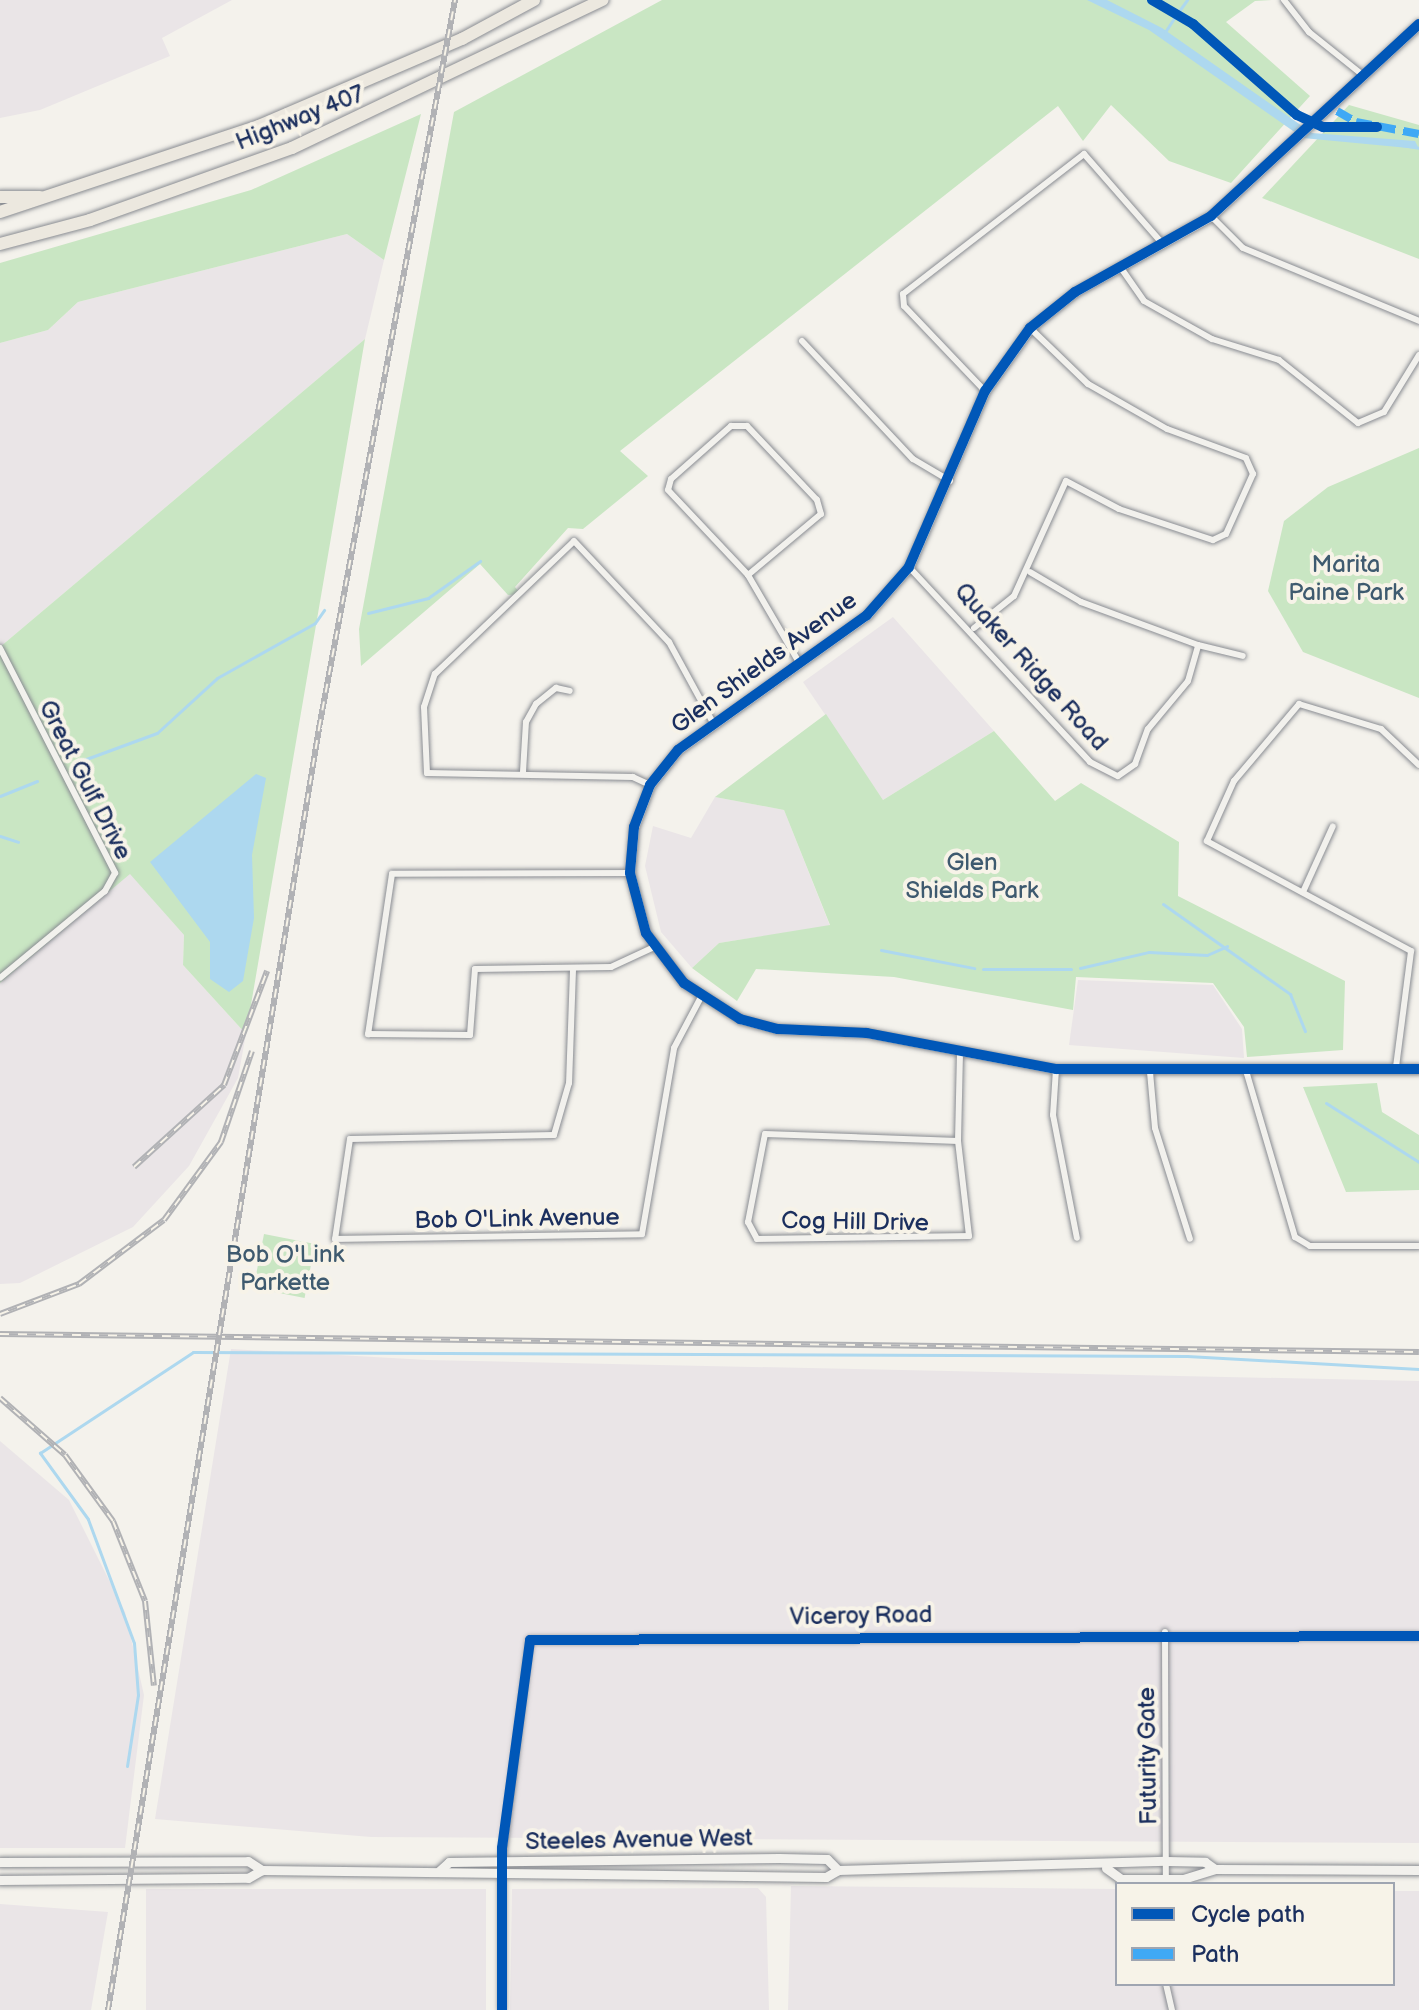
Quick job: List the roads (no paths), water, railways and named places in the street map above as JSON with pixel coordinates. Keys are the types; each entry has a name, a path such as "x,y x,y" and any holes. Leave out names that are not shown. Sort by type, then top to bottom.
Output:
{"highway":[{"name":"Highway 407","path":"0,212 59,197 259,126 462,39 534,0"},
{"name":"Highway 407","path":"0,244 90,220 292,148 602,0"},
{"path":"0,197 59,197"}],"main road":[{"name":"Glen Shields Avenue","path":"1417,29 1359,72 1260,174 1211,216 1121,268 1030,328 985,391 950,481 909,567 867,615 800,664 712,721 650,785 634,827 630,873 654,947 701,997 740,1019 778,1029 867,1033 1056,1069 1247,1074 1396,1067 1419,1069"},
{"name":"Steeles Avenue West","path":"439,1871 449,1862 502,1864 779,1858 827,1859 838,1870"},
{"path":"779,1858 779,1877"},
{"name":"Steeles Avenue West","path":"0,1862 248,1861 262,1870"},
{"name":"Steeles Avenue West","path":"0,1880 248,1878 262,1870 439,1871 501,1878 779,1877 838,1870 1106,1868 1166,1861 1205,1862 1215,1869"},
{"name":"Steeles Avenue West","path":"1106,1868 1121,1879 1166,1881 1199,1879 1215,1869 1419,1870"}],"street":[{"path":"1284,0 1309,32 1359,72"},
{"path":"985,391 904,306 903,294 1084,154 1163,245"},
{"path":"1211,216 1243,248 1419,321"},
{"path":"1121,268 1144,301 1212,339 1279,360 1358,423 1384,412 1419,355"},
{"path":"974,628 1014,596 1030,572 1066,481 1119,509 1213,540 1226,534 1253,474 1246,458 1167,429 1088,384 1030,328"},
{"path":"802,341 913,459 950,481"},
{"path":"748,575 821,514 817,500 747,426 731,426 671,479 668,490 748,575 800,664"},
{"path":"650,785 633,777 523,772 427,773 424,707 435,674 574,541 669,642 712,721"},
{"name":"Quaker Ridge Road","path":"909,567 974,628 1090,762 1118,776 1135,764 1148,729 1188,681 1198,645"},
{"path":"1030,572 1081,602 1198,645 1243,656"},
{"name":"Great Gulf Drive","path":"0,648 115,873 105,891 0,978"},
{"path":"523,772 526,722 536,704 556,688 570,691"},
{"path":"1396,1067 1411,951 1207,841 1234,781 1289,714 1312,703 1381,729 1419,765"},
{"path":"1303,892 1333,826"},
{"path":"630,873 392,874 368,1034 470,1035 475,969 573,970 611,967 654,947"},
{"name":"Bob O'Link Avenue","path":"573,970 569,1083 554,1135 350,1139 335,1239 642,1234 674,1048 701,997"},
{"name":"Cog Hill Drive","path":"958,1141 765,1134 748,1222 757,1239 956,1241 969,1236 958,1141 960,1050"},
{"path":"1056,1069 1053,1115 1077,1238"},
{"path":"1150,1072 1155,1128 1190,1239"},
{"path":"1247,1074 1295,1237 1310,1246 1419,1246"},
{"name":"Viceroy Road","path":"502,1864 530,1640 1165,1632 1419,1636"},
{"name":"Futurity Gate","path":"1165,1632 1166,1881"},
{"path":"502,1864 502,2010"},
{"path":"1166,1986 1172,2010"}],"water":[{"path":"1087,0 1107,0 1162,28 1312,133 1415,141 1419,149 1303,138 1149,30"},
{"path":"256,774 266,778 252,855 254,918 243,981 229,992 210,979 210,942 150,862"}],"waterway":[{"path":"1179,11 1187,0"},
{"path":"1165,32 1174,18"},
{"path":"1395,144 1419,148"},
{"path":"368,613 428,598 480,561"},
{"path":"78,762 157,733 217,678 315,623 324,610"},
{"path":"0,796 37,781"},
{"path":"0,836 18,842"},
{"path":"1163,904 1290,994 1305,1031"},
{"path":"1080,968 1149,952 1207,955 1227,946"},
{"path":"881,950 974,968"},
{"path":"983,969 1071,969"},
{"path":"1326,1103 1419,1162"},
{"path":"127,1766 138,1695 134,1643 88,1519 40,1453 193,1352 1187,1356 1419,1369"}],"railway":[{"path":"108,2010 319,728 455,0"},
{"path":"134,1167 224,1085 267,971"},
{"path":"0,1314 79,1284 164,1220 221,1142 252,1051"},
{"path":"0,1334 1419,1352"},
{"path":"0,1398 65,1455 113,1521 145,1601 154,1686"}],"park label":[{"name":"Marita Paine Park","path":"1346,579"},
{"name":"Glen Shields Park","path":"972,877"},
{"name":"Bob O'Link Parkette","path":"285,1269"}]}
